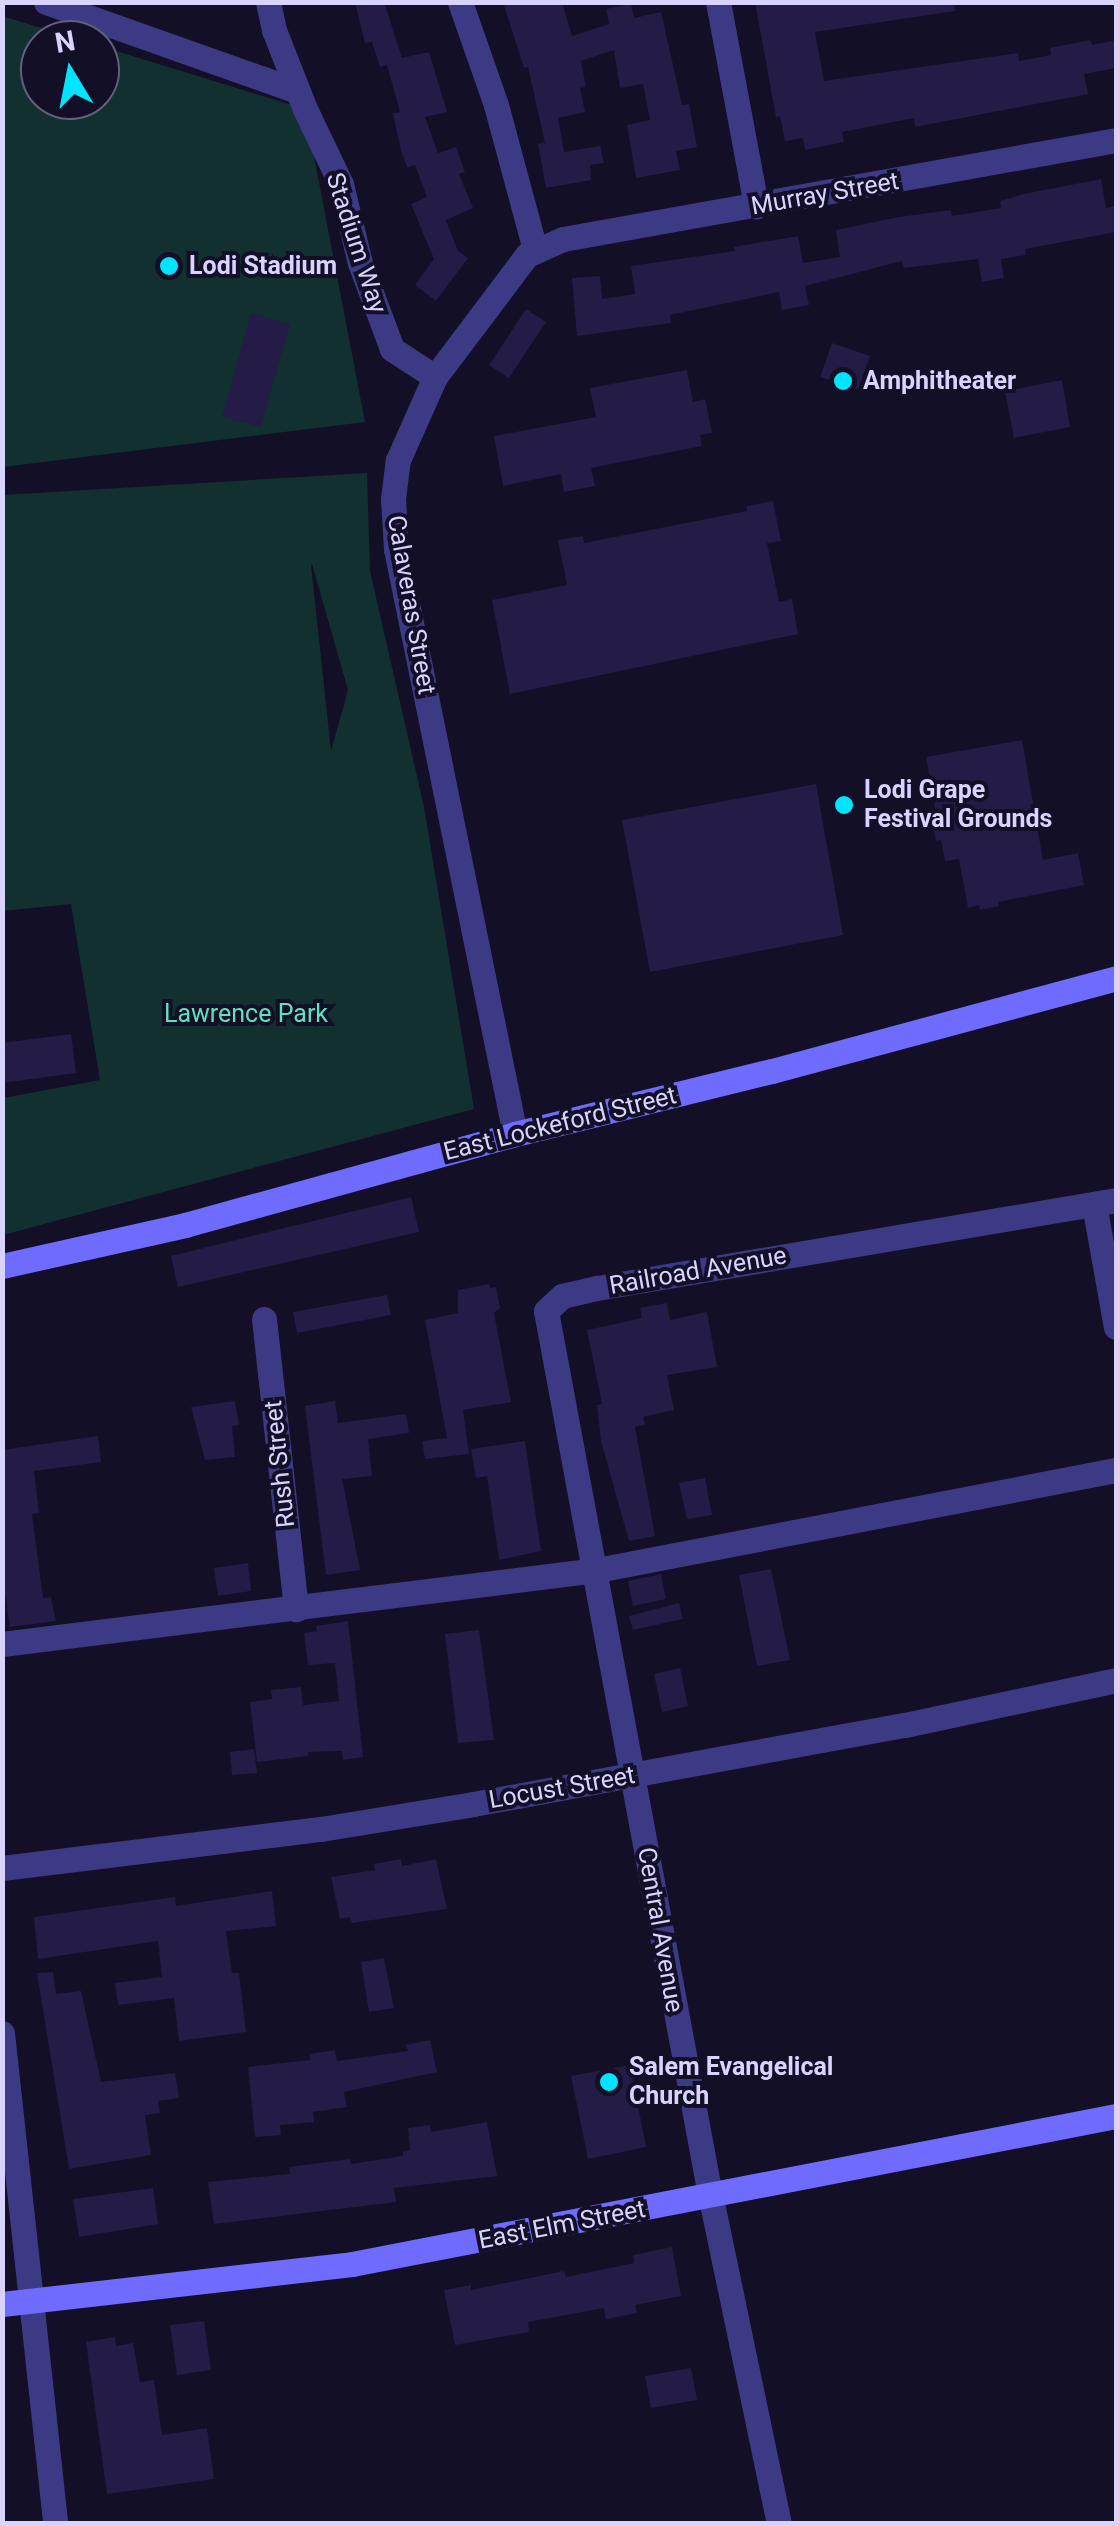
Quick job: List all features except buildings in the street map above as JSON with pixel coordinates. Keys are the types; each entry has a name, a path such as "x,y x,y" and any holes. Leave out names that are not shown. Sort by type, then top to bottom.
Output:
{"street":[{"path":"46,2 298,91"},
{"name":"Stadium Way","path":"268,2 298,91 341,184 360,263 392,348 435,376"},
{"path":"460,2 496,106 535,250"},
{"path":"718,2 756,206"},
{"name":"Murray Street","path":"535,250 562,239 1116,140"},
{"name":"Calaveras Street","path":"515,1134 396,548 393,499 398,460 435,376 535,250"},
{"name":"East Lockeford Street","path":"2,1266 185,1225 515,1134 772,1071 1116,978"},
{"path":"1105,1202 1116,1327"},
{"name":"Railroad Avenue","path":"597,1570 549,1338 546,1311 562,1296 1105,1202"},
{"name":"Rush Street","path":"264,1319 296,1609"},
{"path":"2,1644 597,1570 796,1535 1116,1470"},
{"name":"Central Avenue","path":"597,1570 710,2195 779,2524"},
{"name":"Locust Street","path":"2,1868 320,1828 905,1726 1116,1680"},
{"path":"2,2033 56,2524"},
{"name":"East Elm Street","path":"2,2304 352,2264 1116,2116"}],"green space":[{"name":"Lodi Stadium","path":"2,16 20,21 20,120 120,120 120,52 305,109 365,422 3,467"},
{"name":"Lawrence Park","path":"367,473 370,571 424,807 474,1109 3,1235 3,1098 100,1080 71,904 3,911 3,495","holes":["312,564 348,690 331,751"]}],"place":[{"name":"Lodi Stadium","path":"169,266"},
{"name":"Amphitheater","path":"843,381"},
{"name":"Lodi Grape Festival Grounds","path":"844,805"},
{"name":"Salem Evangelical Church","path":"609,2082"}]}
